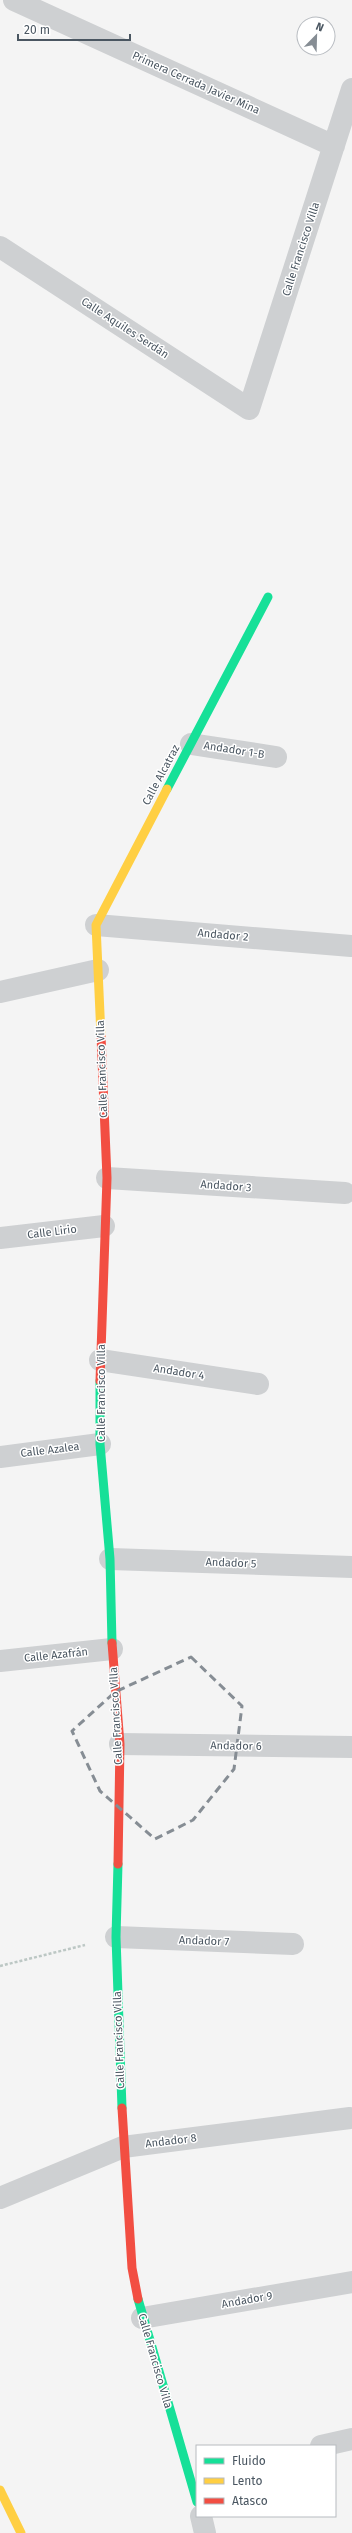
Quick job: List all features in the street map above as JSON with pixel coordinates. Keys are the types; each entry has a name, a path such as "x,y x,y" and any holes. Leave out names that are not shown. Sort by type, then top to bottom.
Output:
{"main road":[{"name":"Calle Alcatraz","path":"96,925 268,597"},
{"path":"96,925 98,970"},
{"name":"Calle Francisco Villa","path":"98,970 107,1178 100,1360 100,1444 110,1559 112,1650 120,1744 116,1937 123,2147 132,2268 142,2318 193,2475 196,2495"},
{"path":"0,2490 21,2533"}],"street":[{"name":"Primera Cerrada Javier Mina","path":"14,0 334,146"},
{"name":"Calle Francisco Villa","path":"249,409 352,89"},
{"name":"Calle Aquiles Serdán","path":"0,247 249,409"},
{"name":"Andador 1-B","path":"191,744 276,757"},
{"name":"Andador 2","path":"96,925 351,946"},
{"path":"0,992 98,970"},
{"name":"Andador 3","path":"107,1178 345,1193"},
{"name":"Calle Lirio","path":"0,1238 104,1226"},
{"name":"Andador 4","path":"100,1360 258,1384"},
{"name":"Calle Azalea","path":"0,1457 100,1444"},
{"name":"Andador 5","path":"110,1559 352,1567"},
{"name":"Calle Azafrán","path":"0,1661 112,1650"},
{"name":"Andador 6","path":"120,1744 352,1747"},
{"name":"Andador 7","path":"116,1937 293,1944"},
{"name":"Andador 8","path":"0,2198 123,2147 350,2118"},
{"name":"Andador 9","path":"142,2318 352,2282"},
{"path":"325,2445 352,2439"},
{"path":"201,2517 205,2533"}],"path":[{"path":"0,1966 116,1937"}],"highlighted area":[{"path":"191,1657 242,1706 234,1769 193,1820 155,1839 100,1791 72,1731 115,1692"}],"traffic: fast":[{"path":"167,789 268,597"},
{"path":"100,1381 100,1444 110,1559 112,1643"},
{"path":"118,1864 116,1937 122,2108"},
{"path":"138,2299 196,2499"}],"traffic: slow":[{"path":"101,1036 96,925 167,789"},
{"path":"0,2490 21,2533"}],"traffic: jam":[{"path":"100,1381 107,1178 101,1036"},
{"path":"112,1643 120,1744 118,1864"},
{"path":"122,2108 132,2268 138,2299"}]}
